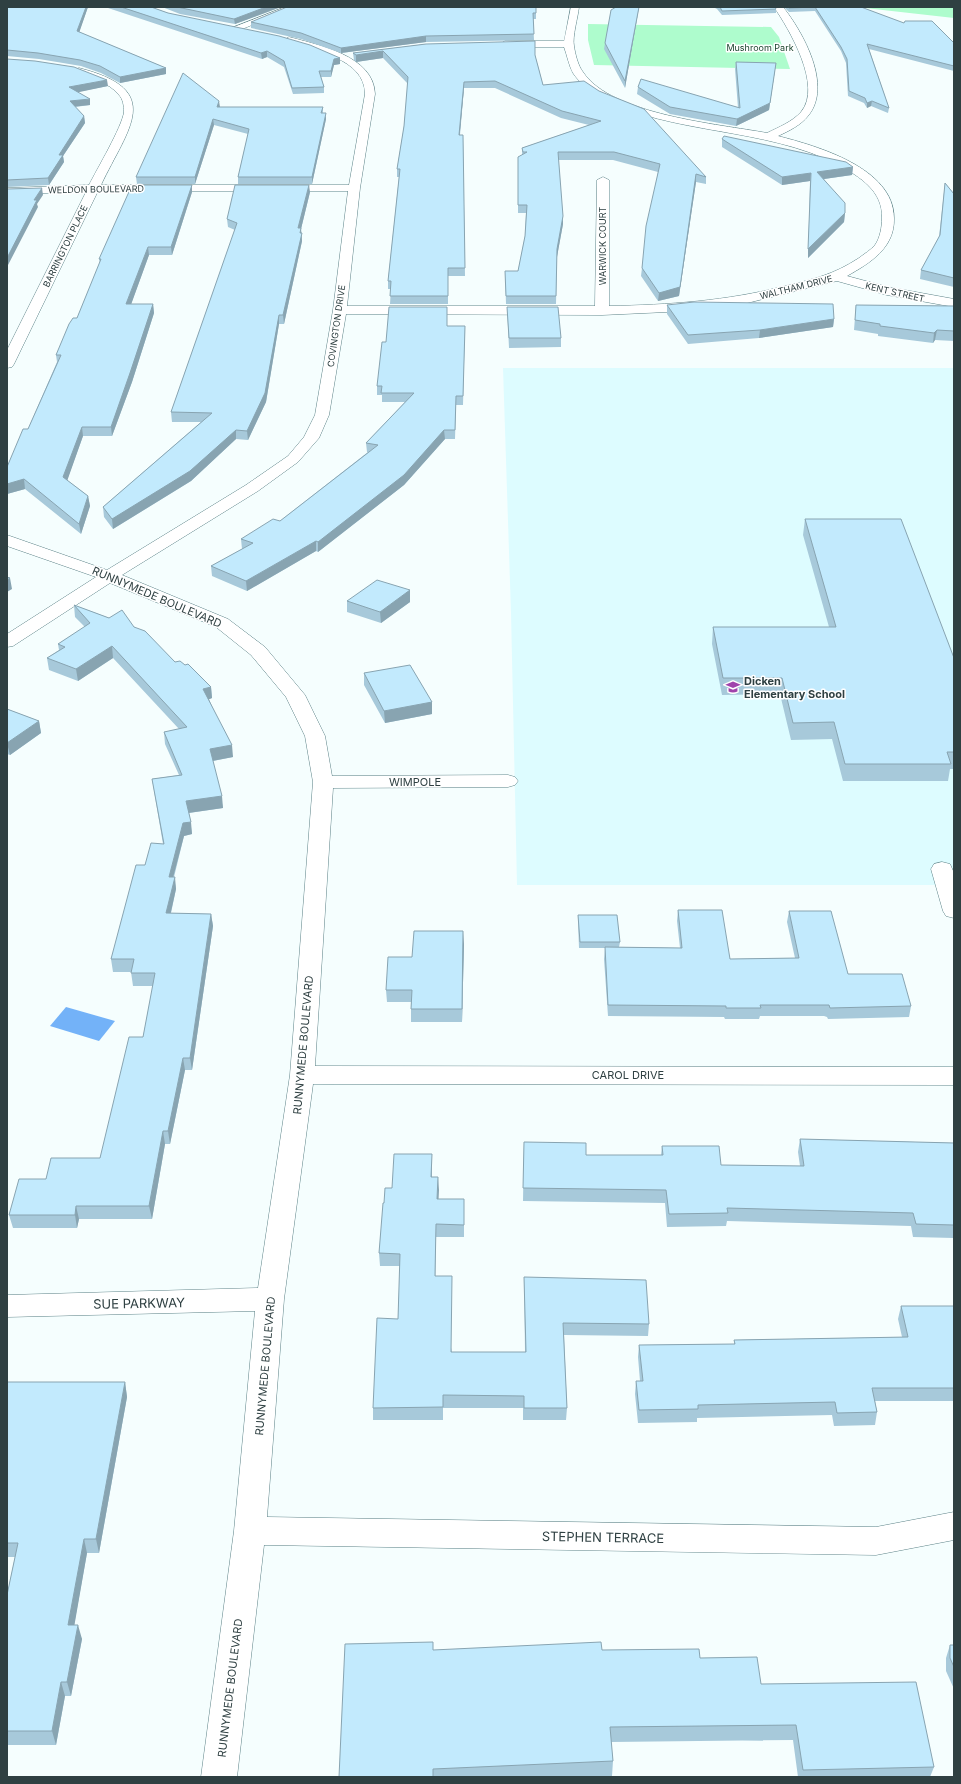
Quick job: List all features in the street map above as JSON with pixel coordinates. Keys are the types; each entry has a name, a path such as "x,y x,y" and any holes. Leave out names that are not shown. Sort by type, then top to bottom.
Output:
{"street":[{"path":"234,29 293,7"},
{"name":"WALTHAM DRIVE","path":"340,310 602,311 713,304 771,294 836,277 880,248 887,230 888,204 883,194 872,181 850,167 815,151 768,137 676,120 634,110 606,98 582,81 577,74 568,44 570,21 575,7"},
{"path":"768,137 798,120 808,109 812,94 810,69 787,17 778,7"},
{"path":"220,26 255,33"},
{"name":"COVINGTON DRIVE","path":"7,642 109,576 252,488 293,459 311,438 322,415 340,310 354,188 370,94 370,85 366,76 341,58 322,49 276,37"},
{"path":"493,44 568,44"},
{"path":"341,58 358,54"},
{"name":"BARRINGTON PLACE","path":"7,364 124,126 129,111 126,97 116,86 93,75 71,69"},
{"name":"WARWICK COURT","path":"602,311 603,180"},
{"name":"WELDON BOULEVARD","path":"7,190 93,188 354,188"},
{"name":"KENT STREET","path":"836,277 887,291 954,303"},
{"name":"RUNNYMEDE BOULEVARD","path":"7,540 109,576 222,623 258,651 294,695 315,736 323,782 302,1075 270,1299 250,1531 219,1777"},
{"name":"WIMPOLE","path":"323,782 508,781"},
{"path":"942,870 954,911"},
{"name":"CAROL DRIVE","path":"302,1075 954,1076"},
{"name":"SUE PARKWAY","path":"7,1306 270,1299"},
{"name":"STEPHEN TERRACE","path":"250,1531 876,1541 954,1526"}],"shaded area":[{"name":"Dicken Elementary School","path":"503,368 954,368 954,885 517,885 511,613"}],"green space":[{"path":"864,7 954,7 954,18 865,8"},
{"name":"Mushroom Park","path":"588,24 771,27 779,37 790,69 594,65 588,40"}],"water":[{"path":"66,1007 115,1021 99,1041 50,1026"}],"building":[{"path":"7,7 86,7 77,31 166,68 120,77 100,66 80,60 38,53 7,50"},
{"path":"121,7 151,7 168,13 279,36 310,45 340,58 334,59 331,71 319,71 324,87 292,88 284,61 267,51 261,53"},
{"path":"177,7 266,7 234,19"},
{"path":"287,7 536,7 536,13 533,13 534,34 426,36 341,48 301,33 251,22"},
{"path":"616,7 639,7 625,81 605,43 611,10"},
{"path":"720,7 775,7 776,9 722,11"},
{"path":"788,7 815,7 789,8"},
{"path":"815,7 861,7 904,23 905,21 932,21 954,43 954,66 867,44 889,108 872,101 867,103 865,98 849,91 847,59"},
{"path":"535,41 535,55 543,85 584,81 599,91 644,109 706,177 696,174 680,287 659,293 642,268 646,226 660,164 614,152 558,152 563,216 557,249 556,296 506,296 505,271 518,271 525,236 527,205 518,205 518,157 527,152 523,152 522,148 601,121 562,111 495,81 464,82 459,135 463,135 465,268 448,268 448,296 390,296 391,281 388,281 400,169 397,169 404,126 408,77 383,51 356,55 353,53 426,44"},
{"path":"7,59 35,61 74,67 107,80 69,87 90,99 70,101 84,116 59,155 63,155 48,178 7,180"},
{"path":"736,62 776,63 770,103 737,119 670,107 638,87 641,79 740,108"},
{"path":"183,73 219,101 217,107 323,107 321,113 326,113 312,177 238,177 249,129 213,119 195,177 136,177"},
{"path":"724,136 846,162 853,167 817,172 845,203 845,213 808,249 811,173 782,177 722,139"},
{"path":"945,183 954,194 954,278 921,270 940,235"},
{"path":"132,185 192,185 171,247 148,247 126,304 153,304 111,427 82,427 63,477 88,496 79,524 24,479 7,484 7,467 23,429 28,429 61,355 56,355 69,324 73,318 77,318 101,259 99,259"},
{"path":"235,185 309,185 298,228 301,228 300,233 302,233 283,315 279,315 265,393 247,431 236,430 190,471 112,519 103,507 212,413 171,412 237,223 227,219"},
{"path":"42,188 34,200 37,200 7,258 7,189"},
{"path":"694,302 833,304 834,319 760,330 688,335 667,305"},
{"path":"856,305 954,306 954,331 937,330 934,333 880,326 880,324 855,320"},
{"path":"389,307 447,307 447,326 465,326 463,396 456,396 455,430 444,430 404,475 318,542 316,541 246,581 211,566 253,543 241,539 273,519 280,521 378,445 366,443 414,393 381,393 382,386 377,386 382,342 386,342"},
{"path":"507,307 558,307 561,338 509,338"},
{"name":"Dicken Elementary School","path":"805,519 901,519 954,658 954,752 947,752 951,764 845,764 834,722 793,723 782,678 723,678 713,627 836,627"},
{"path":"377,580 410,590 380,612 347,601"},
{"path":"74,605 109,618 122,610 134,627 145,631 175,662 180,661 185,665 188,664 211,687 203,689 232,745 210,749 222,796 186,801 191,822 183,823 169,877 175,877 166,913 211,914 190,1058 183,1058 168,1131 163,1131 149,1206 76,1206 75,1215 9,1215 19,1179 46,1179 51,1158 100,1158 129,1037 143,1037 155,973 131,973 134,959 111,959 136,865 145,865 151,843 164,844 152,779 182,775 164,732 187,727 112,646 76,669 47,658 65,647 58,644 90,623"},
{"path":"410,665 432,702 384,711 364,673"},
{"path":"7,709 39,721 7,743"},
{"path":"678,910 722,910 730,959 799,958 789,911 831,911 848,974 902,974 911,1006 830,1008 829,1005 760,1005 761,1008 726,1008 726,1006 608,1005 605,947 682,948"},
{"path":"578,915 617,915 620,942 580,942"},
{"path":"414,931 463,931 462,1009 411,1009 412,990 386,990 388,957 412,957"},
{"path":"800,1139 954,1143 954,1225 916,1224 913,1213 727,1208 728,1213 669,1214 666,1190 523,1188 524,1142 586,1143 586,1155 663,1155 662,1146 719,1146 721,1165 804,1166"},
{"path":"394,1154 432,1154 431,1177 438,1177 437,1199 464,1199 464,1225 436,1224 435,1276 452,1276 451,1352 526,1352 524,1277 646,1280 649,1324 563,1323 567,1408 524,1408 524,1396 443,1395 443,1407 373,1408 377,1318 398,1319 400,1254 379,1253 385,1188 392,1188"},
{"path":"901,1306 954,1306 954,1388 872,1388 877,1412 837,1413 835,1402 698,1405 698,1409 639,1410 636,1381 643,1381 639,1345 735,1344 734,1340 908,1337"},
{"path":"7,1382 125,1382 96,1539 84,1539 68,1625 78,1625 67,1682 61,1682 52,1731 7,1731 7,1595 18,1543 7,1543"},
{"path":"433,1642 433,1650 601,1642 602,1650 699,1649 700,1658 757,1657 761,1684 916,1682 934,1767 803,1770 796,1725 610,1727 613,1761 433,1769 433,1777 339,1777 345,1644"},
{"path":"950,1645 954,1645 954,1667 950,1658"}],"place":[{"name":"Dicken Elementary School","path":"733,687"}]}
